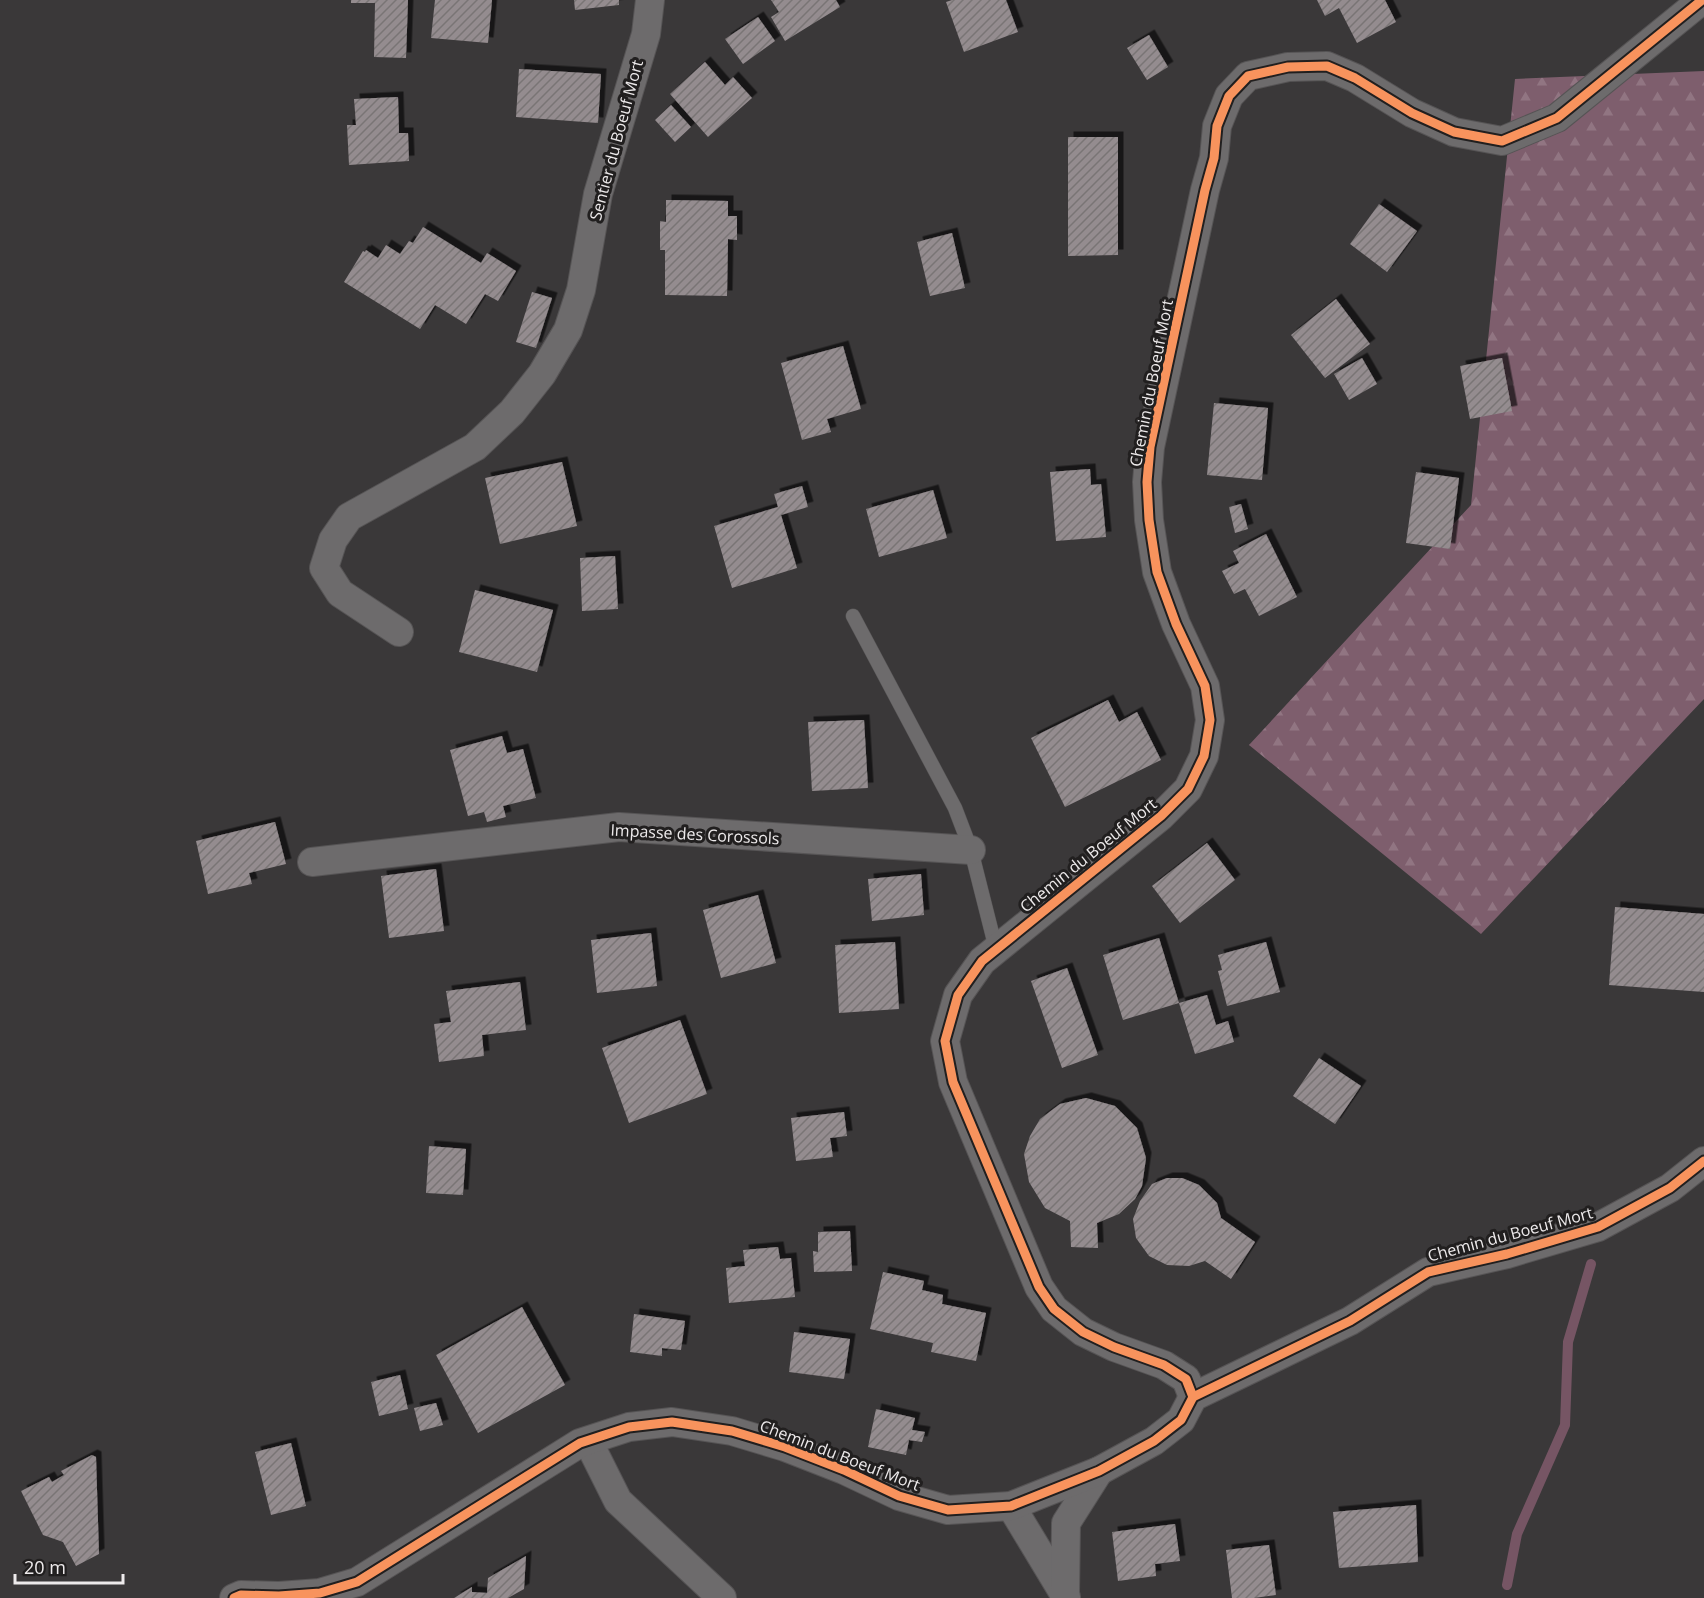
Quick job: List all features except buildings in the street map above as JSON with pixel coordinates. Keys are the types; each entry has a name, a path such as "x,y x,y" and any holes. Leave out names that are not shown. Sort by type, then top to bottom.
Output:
{"street":[{"name":"Sentier du Boeuf Mort","path":"399,632 340,592 324,568 333,540 349,517 475,447 512,412 542,374 568,330 581,290 598,194 646,34 650,0"},
{"name":"Chemin du Boeuf Mort","path":"1193,1398 1186,1378 1164,1365 1113,1347 1083,1332 1054,1309 1039,1287 952,1082 945,1041 958,995 982,961 1161,816 1188,789 1204,756 1210,720 1204,686 1176,624 1157,573 1149,520 1148,482 1150,447 1205,190 1214,158 1217,126 1229,96 1248,76 1288,67 1327,66 1355,78 1412,113 1454,132 1502,141 1557,118 1702,0"},
{"name":"Impasse des Corossols","path":"312,862 619,827 971,850"},
{"name":"Chemin du Boeuf Mort","path":"234,1598 241,1595 279,1596 320,1593 357,1582 580,1443 629,1427 672,1422 732,1431 785,1446 899,1496 948,1509 1011,1506 1099,1472 1154,1441 1181,1420 1193,1398 1350,1321 1428,1272 1507,1254 1598,1227 1670,1188 1704,1161"},
{"path":"588,1441 618,1501 722,1598"},
{"path":"1066,1597 1066,1523 1099,1472"},
{"path":"1011,1506 1066,1597"}],"lane":[{"path":"853,616 955,808 971,850 996,949"}],"green space":[{"path":"1704,71 1704,699 1481,934 1249,745 1471,505 1515,79"}],"waterway":[{"path":"1507,1585 1517,1534 1565,1425 1568,1342 1591,1264"}],"cycle path":[{"path":"1193,1397 1186,1379 1164,1365 1114,1347 1083,1332 1054,1309 1039,1287 953,1082 945,1041 958,995 982,961 1161,816 1188,789 1204,756 1210,720 1205,686 1176,624 1157,572 1149,520 1147,482 1150,447 1205,190 1214,158 1217,126 1229,96 1248,76 1288,67 1327,66 1355,78 1412,113 1454,132 1502,141 1557,118 1702,0"},
{"path":"234,1598 241,1595 279,1596 320,1593 357,1582 580,1443 629,1427 672,1422 732,1431 785,1447 844,1470 899,1496 948,1510 1011,1506 1099,1471 1154,1441 1181,1420 1193,1397 1350,1321 1428,1272 1507,1254 1598,1227 1670,1188 1704,1161"}]}
